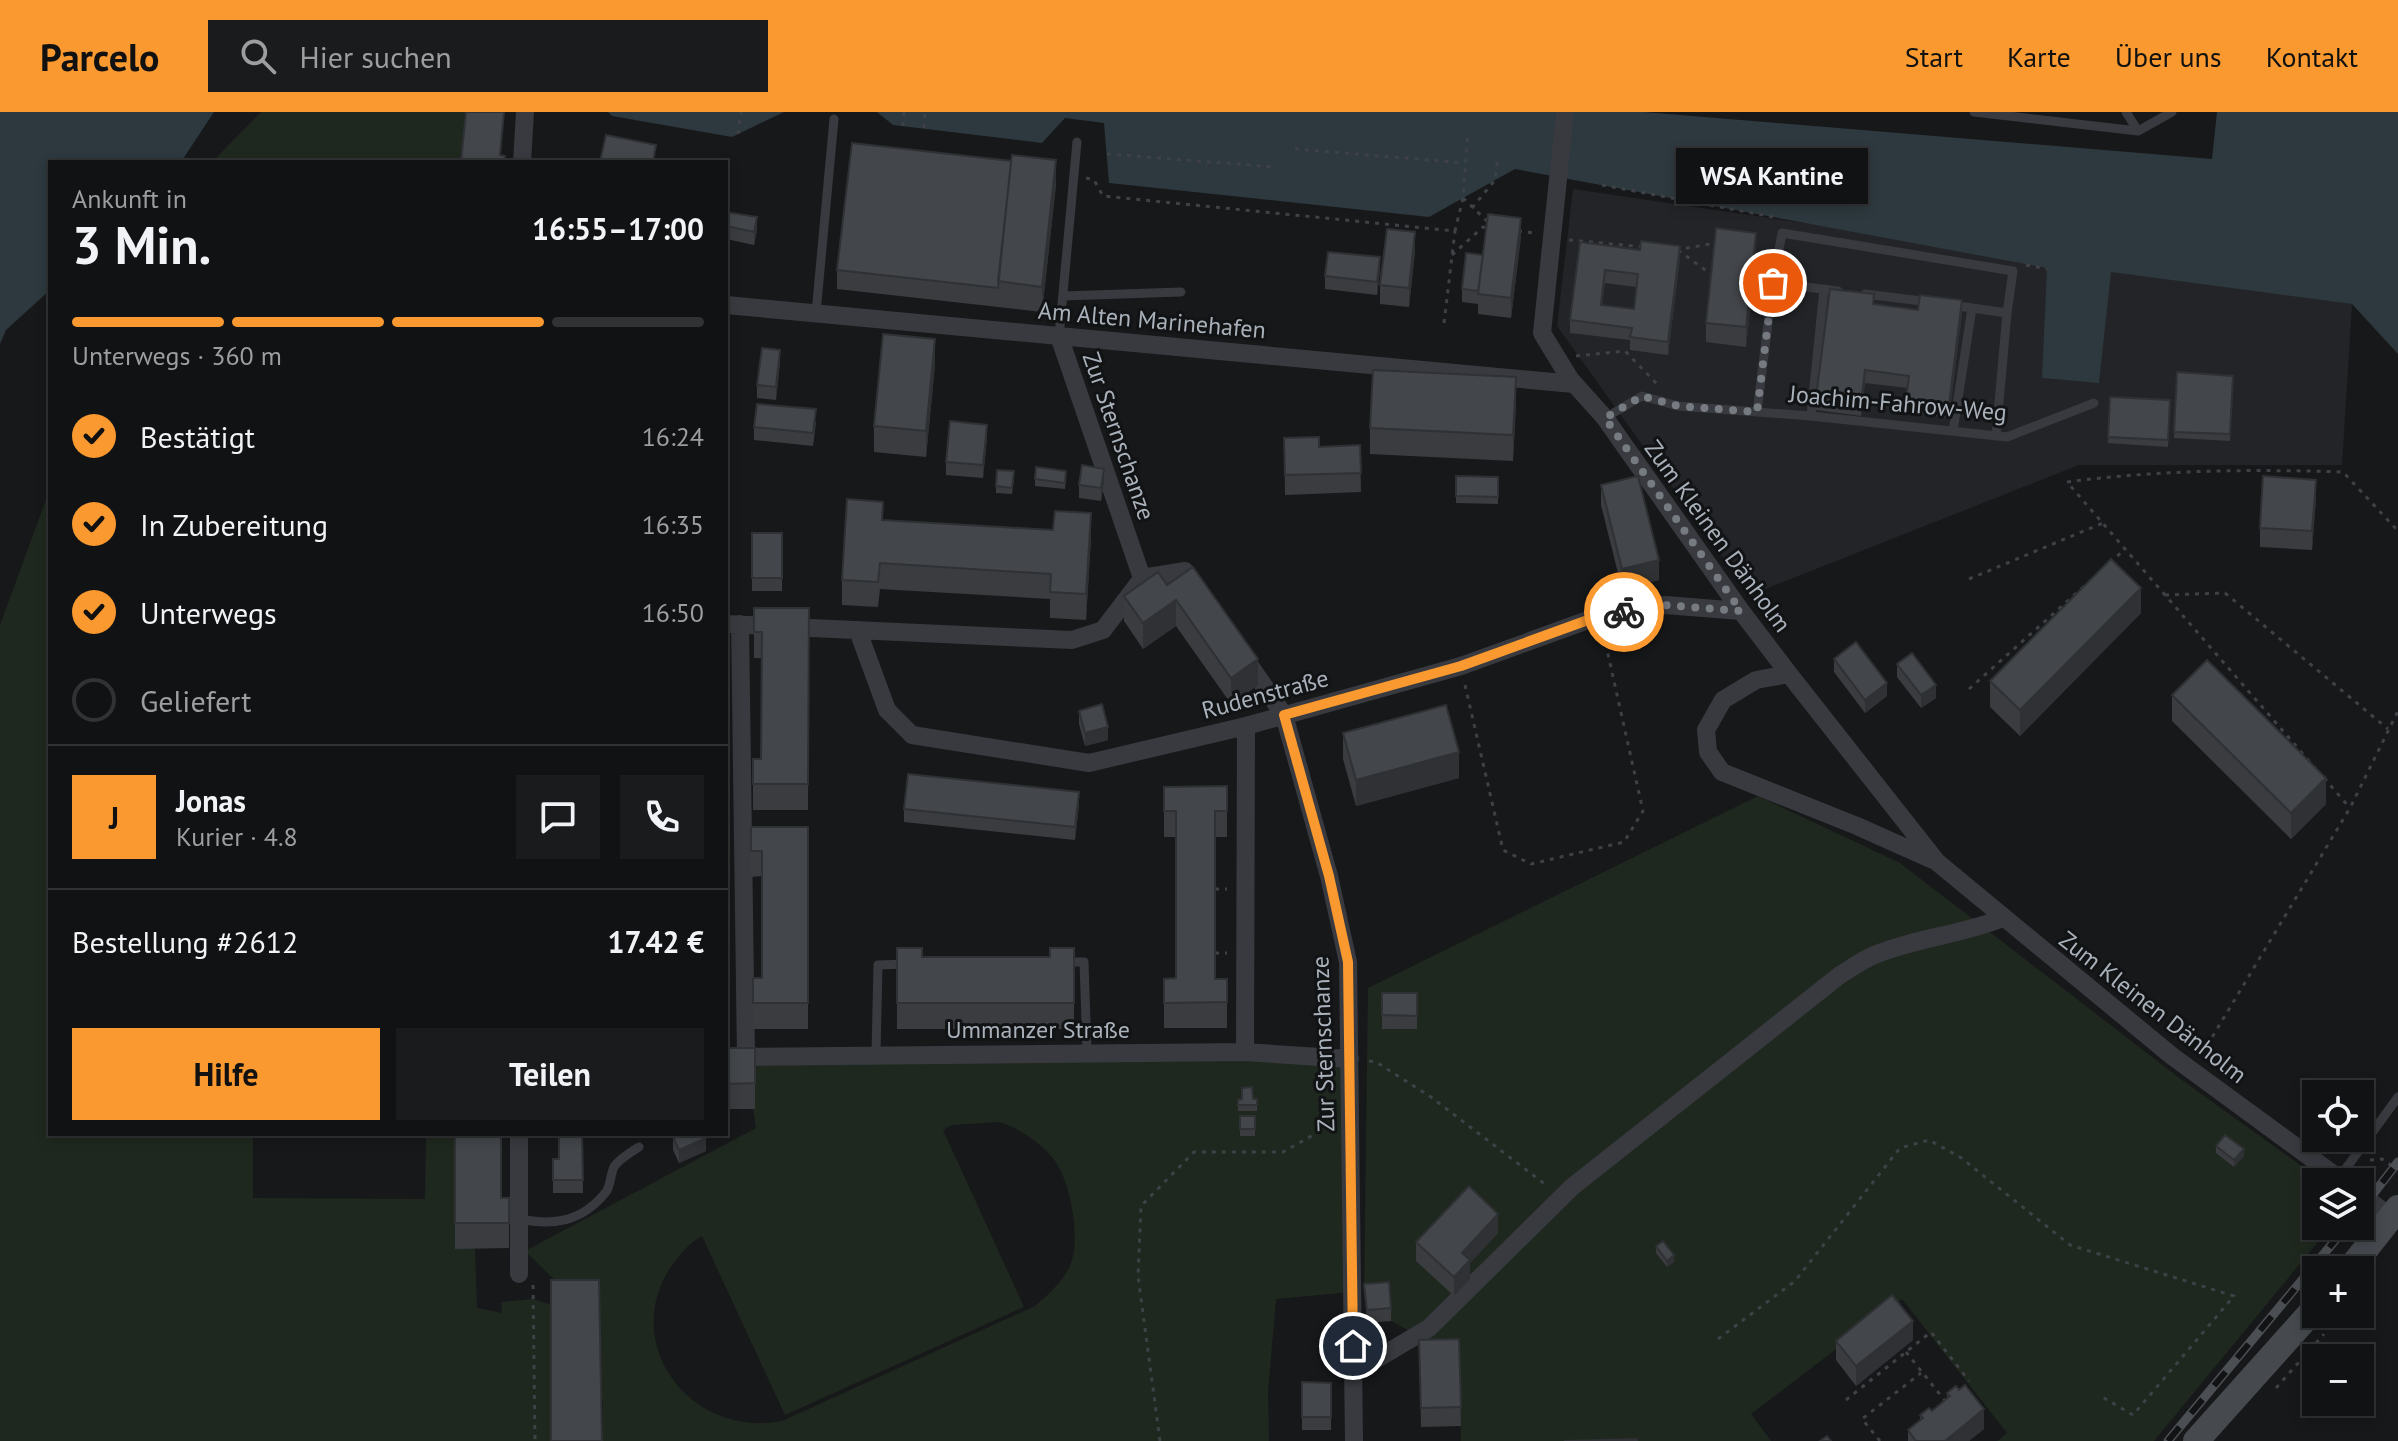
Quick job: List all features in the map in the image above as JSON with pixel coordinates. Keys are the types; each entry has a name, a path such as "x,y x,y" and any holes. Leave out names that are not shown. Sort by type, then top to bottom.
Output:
{"main road":[{"path":"2360,1256 2394,1212"},
{"path":"2196,1441 2302,1323"}],"street":[{"path":"522,160 525,112"},
{"name":"Zum Kleinen Dänholm","path":"1565,112 1542,333 1574,384 1605,418 1741,611 1937,862 2192,1071 2325,1168"},
{"name":"Am Alten Marinehafen","path":"728,305 1574,384"},
{"name":"Zur Sternschanze","path":"1059,336 1142,578"},
{"path":"746,1057 733,624 1072,640 1103,630 1142,578 1185,571 1212,610"},
{"name":"Rudenstraße","path":"858,631 887,710 912,735 1089,763 1246,726 1461,666 1599,616 1665,605 1741,611"},
{"name":"Zur Sternschanze","path":"1239,650 1284,715 1329,876 1348,962 1354,1441"},
{"name":"Zum Kleinen Dänholm","path":"1789,674 1756,680 1723,700 1706,730 1708,752 1722,772 1937,862"},
{"path":"1245,1052 1246,726"},
{"path":"1353,1373 1429,1328 1562,1197 1840,975 1869,957 1911,942 1982,927 2003,918"},
{"name":"Ummanzer Straße","path":"728,1057 1245,1052 1350,1059"},
{"path":"519,1136 519,1274"},
{"path":"2374,1201 2394,1212"}],"lane":[{"path":"1974,112 2138,131 2172,112"},
{"path":"2126,112 2138,131"},
{"path":"816,313 834,119"},
{"path":"1059,336 1077,142"},
{"path":"1757,412 1782,233 2013,271 1996,436"},
{"path":"1773,283 2007,313"},
{"path":"1811,416 1824,289"},
{"path":"1063,296 1181,292"},
{"path":"1953,431 1972,308"},
{"name":"Joachim-Fahrow-Weg","path":"1605,418 1642,396 1678,406 1811,416 2007,437 2094,403"},
{"path":"1053,962 1084,962 1087,1052"},
{"path":"876,1054 878,965 926,964"},
{"path":"2350,1168 2398,1097"},
{"path":"519,1219 546,1224 567,1220 590,1208 608,1189 614,1166 639,1147"}],"path":[{"path":"738,134 741,112"},
{"path":"903,126 904,112"},
{"path":"924,128 925,112"},
{"path":"1444,323 1455,231 1463,198 1468,132"},
{"path":"1295,149 1465,163"},
{"path":"1107,154 1275,167"},
{"path":"1472,208 1495,180 1498,157"},
{"path":"1074,175 1094,180 1103,196 1455,231"},
{"path":"1452,255 1483,227 1493,228 1463,198"},
{"path":"1508,230 1554,235 1566,240 1650,248"},
{"path":"1664,249 1727,244"},
{"path":"1678,250 1709,274"},
{"path":"1557,358 1625,351 1678,406"},
{"path":"2350,808 2067,482 2124,474 2287,470 2343,472 2398,531"},
{"path":"1969,579 2103,523"},
{"path":"2103,569 2125,549"},
{"path":"1969,689 2092,579"},
{"path":"2165,595 2225,593 2389,729"},
{"path":"1461,666 1503,850 1531,864 1624,842 1643,811 1599,616"},
{"path":"2192,1071 2350,808 2398,711"},
{"path":"1350,1059 1376,1062 1431,1097 1562,1197"},
{"path":"1160,1441 1138,1276 1141,1206 1194,1152 1283,1152 1315,1134 1350,1094"},
{"path":"1718,1339 1795,1281 1900,1148 1929,1140 1960,1157 2070,1245 2234,1296 2133,1415 2099,1395"},
{"path":"519,1274 532,1282 535,1441"},
{"path":"1846,1400 1931,1332 1969,1381"},
{"path":"1906,1352 1951,1408"},
{"path":"1880,1441 1862,1419 1922,1372"}],"shaded area":[{"path":"0,112 214,112 182,160 48,160 48,292 6,330 0,344"},
{"path":"261,112 466,112 461,160 214,160"},
{"path":"608,112 784,112 732,137 612,116"},
{"path":"877,112 1644,112 2212,159 2217,112 2398,112 2398,354 2352,304 2111,272 2099,383 2042,378 2047,268 1515,169 1429,217 1109,183 1104,123 1065,118 1042,143 893,125"},
{"path":"1573,189 2352,304 2342,465 2079,465 1750,595 1557,326"},
{"path":"48,494 48,1136 253,1136 253,1198 425,1199 426,1136 455,1136 455,1248 475,1249 477,1308 502,1313 501,1302 533,1299 551,1305 551,1441 0,1441 0,625"},
{"path":"1758,796 1900,863 2182,1080 2305,1168 2302,1168 2302,1240 2319,1240 2306,1256 2302,1256 2302,1261 2154,1441 1997,1441 2007,1433 1902,1299 1751,1414 1771,1441 1461,1441 1459,1358 1391,1321 1364,1297 1368,988"},
{"path":"746,1057 1350,1059 1352,1292 1276,1299 1268,1392 1269,1441 603,1441 603,1401 599,1401 562,1287 525,1251 756,1128","holes":["1000,1122 1034,1140 1051,1156 1064,1178 1072,1207 1075,1238 1071,1263 1051,1292 1035,1306 782,1421 748,1422 717,1415 691,1399 671,1377 658,1351 654,1321 659,1291 675,1261 702,1236 785,1415 1024,1307 943,1130 952,1125"]}],"building":[{"path":"466,112 504,112 500,155 505,156 505,160 461,160"},
{"path":"606,135 656,145 653,160 600,160"},
{"path":"852,143 1011,161 998,288 837,270"},
{"path":"1012,155 1056,160 1042,287 998,281"},
{"path":"728,212 757,217 754,232 728,226"},
{"path":"1488,214 1521,218 1511,298 1478,294"},
{"path":"1716,228 1756,233 1746,327 1706,323"},
{"path":"1387,229 1415,232 1409,288 1380,285"},
{"path":"1641,241 1680,246 1668,342 1630,337 1632,328 1570,320 1580,242 1640,250","holes":["1605,270 1638,274 1634,309 1601,305"]},
{"path":"1328,252 1380,257 1377,282 1325,276"},
{"path":"1466,253 1483,255 1478,291 1462,289"},
{"path":"1830,289 1874,294 1873,304 1918,310 1920,295 1962,300 1949,405 1906,399 1909,376 1865,370 1861,403 1816,397"},
{"path":"883,334 935,339 926,431 874,426"},
{"path":"762,348 780,350 776,387 757,385"},
{"path":"1373,370 1516,377 1513,435 1370,428"},
{"path":"2177,372 2233,376 2230,434 2174,432"},
{"path":"2110,397 2170,400 2168,440 2108,437"},
{"path":"757,404 816,409 813,433 754,427"},
{"path":"950,421 987,425 983,465 946,462"},
{"path":"1319,437 1319,447 1360,445 1361,473 1285,475 1284,438"},
{"path":"1082,465 1104,469 1101,488 1079,485"},
{"path":"1036,467 1066,471 1065,483 1035,479"},
{"path":"997,470 1014,471 1012,488 996,486"},
{"path":"1456,476 1498,477 1498,497 1456,496"},
{"path":"1638,476 1659,560 1622,569 1601,485"},
{"path":"2263,476 2316,480 2312,531 2260,528"},
{"path":"847,499 883,502 882,520 1053,530 1055,511 1091,513 1086,594 1050,592 1051,574 880,563 878,582 842,580"},
{"path":"752,533 782,533 782,578 752,578"},
{"path":"2111,559 2141,588 2020,710 1990,681"},
{"path":"1193,567 1258,659 1231,678 1176,600 1143,623 1124,596 1158,572 1167,585"},
{"path":"754,608 809,608 808,784 753,784 753,759 761,759 762,632 754,632"},
{"path":"1856,642 1887,683 1865,700 1834,659"},
{"path":"1912,653 1936,685 1921,695 1897,664"},
{"path":"2207,660 2326,778 2291,813 2172,695"},
{"path":"1102,704 1108,727 1085,733 1079,711"},
{"path":"1446,705 1459,752 1356,780 1343,733"},
{"path":"908,774 1079,792 1075,827 904,809"},
{"path":"1227,786 1227,811 1215,811 1215,979 1227,979 1227,1002 1164,1003 1164,979 1176,978 1176,811 1164,811 1164,787"},
{"path":"751,827 808,827 808,1003 753,1003 753,978 762,978 762,851 751,851"},
{"path":"897,948 922,948 922,957 1050,957 1050,948 1074,948 1074,1003 897,1003"},
{"path":"1382,993 1417,993 1417,1016 1382,1015"},
{"path":"728,1048 755,1048 755,1083 728,1084"},
{"path":"1252,1087 1257,1105 1238,1105 1238,1100 1242,1099 1242,1088"},
{"path":"1240,1116 1255,1116 1255,1129 1240,1129"},
{"path":"2225,1135 2244,1149 2234,1160 2216,1146"},
{"path":"455,1136 501,1136 501,1198 509,1198 509,1223 455,1223"},
{"path":"559,1136 582,1136 583,1180 553,1180 553,1159 559,1159"},
{"path":"705,1136 706,1138 679,1150 673,1137"},
{"path":"1469,1186 1498,1214 1462,1253 1470,1260 1454,1277 1416,1242"},
{"path":"1663,1241 1674,1255 1667,1261 1656,1246"},
{"path":"551,1280 599,1280 602,1441 551,1441"},
{"path":"1389,1282 1391,1308 1367,1310 1364,1284"},
{"path":"1892,1295 1913,1321 1856,1366 1836,1341"},
{"path":"1459,1339 1461,1407 1421,1408 1419,1340"},
{"path":"1302,1382 1331,1383 1331,1417 1302,1417"},
{"path":"1965,1385 1984,1409 1945,1441 1916,1441 1908,1430 1923,1418 1920,1415 1929,1408 1932,1411 1950,1396 1947,1393 1956,1386 1959,1390"},
{"path":"1637,1439 1637,1441 1564,1441"}],"railway":[{"path":"2374,1193 2398,1162"},
{"path":"2168,1441 2335,1240"}],"way so far":[{"path":"1624,612 1665,605 1741,611 1605,418 1642,396 1678,406 1757,412 1773,283"}],"place":[{"name":"WSA Kantine","path":"1773,283"}],"route":[{"path":"1353,1346 1348,962 1329,876 1284,715 1461,666 1599,616 1624,612"}]}
